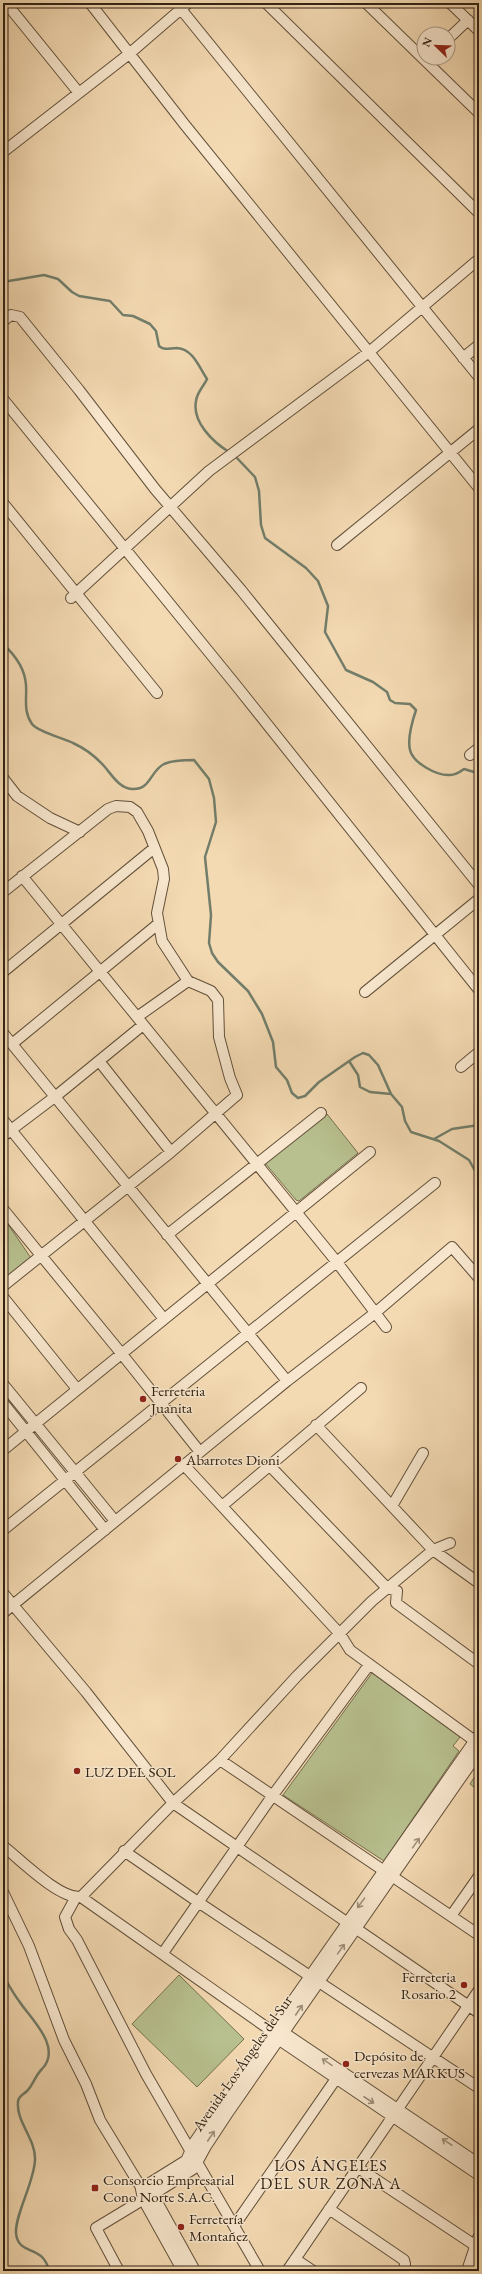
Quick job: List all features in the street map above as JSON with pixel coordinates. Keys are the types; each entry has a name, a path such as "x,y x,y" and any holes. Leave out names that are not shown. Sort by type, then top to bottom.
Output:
{"street":[{"path":"6,3 79,93"},
{"path":"90,3 129,54 479,488"},
{"path":"266,3 479,213"},
{"path":"366,3 416,50"},
{"path":"450,3 479,31"},
{"path":"3,152 129,54 181,5 479,377"},
{"path":"456,31 468,20"},
{"path":"433,66 479,113"},
{"path":"73,596 209,471 369,352 479,259"},
{"path":"3,322 11,315 20,317 170,507 241,590 479,885"},
{"path":"464,358 479,345"},
{"path":"3,399 479,990"},
{"path":"337,545 479,429"},
{"path":"3,503 73,596 157,693"},
{"path":"470,755 479,748"},
{"path":"3,778 17,796 50,818 80,832"},
{"path":"3,1286 84,1219 171,1152 237,1095 230,1078 219,1037 219,1005 216,995 211,991 188,981 166,949 158,924 157,912 164,879 163,869 153,849 148,831 137,812 124,806 108,809 4,890"},
{"path":"3,972 153,849"},
{"path":"22,876 336,1261 386,1327"},
{"path":"364,992 479,899"},
{"path":"12,1044 158,924"},
{"path":"7,1133 99,1061 140,1021 188,981"},
{"path":"3,1033 56,1096 127,1186 287,1381"},
{"path":"461,1067 479,1052"},
{"path":"99,1061 171,1152"},
{"path":"167,1235 321,1113"},
{"path":"3,1120 7,1133 84,1219 164,1319"},
{"path":"3,1450 370,1152"},
{"path":"3,1530 434,1182"},
{"path":"3,1209 200,1452"},
{"path":"3,1613 287,1381 375,1313 452,1246 479,1278"},
{"path":"3,1297 77,1389"},
{"path":"3,1384 115,1521"},
{"path":"222,1506 361,1388"},
{"path":"3,1403 105,1530"},
{"path":"316,1425 433,1550 479,1583"},
{"path":"392,1506 423,1453"},
{"path":"184,1465 340,1634 350,1650 478,1743 388,1874"},
{"path":"269,1465 386,1588 397,1590 396,1603 479,1664"},
{"path":"260,2271 125,2036 77,1940 65,1922 67,1912 79,1897 124,1851 220,1760 297,1676 386,1588 433,1550 450,1543"},
{"path":"3,1592 86,1692 173,1803 236,1848 479,2013"},
{"path":"163,1953 273,1795 369,1665"},
{"path":"220,1760 479,1936"},
{"path":"3,1846 55,1887 79,1897 163,1953 278,2034 395,2113 479,2175"},
{"path":"124,1851 198,1902 315,1978 479,2088"},
{"name":"Avenida Los Ángeles del Sur","path":"146,2194 194,2157 195,2143 220,2105 278,2034 315,1978 388,1874"},
{"path":"451,1916 479,1876"},
{"path":"3,1892 29,1946 64,2040 86,2084 100,2120 194,2271"},
{"path":"287,2271 479,1990"},
{"path":"234,2226 339,2075"},
{"path":"395,2113 479,2164"},
{"path":"357,2167 477,2242 468,2271"},
{"path":"119,2271 96,2228 146,2194"},
{"path":"146,2194 184,2271"},
{"path":"329,2210 404,2260 404,2271"},
{"path":"295,2259 313,2271"}],"green space":[{"path":"327,1114 358,1153 299,1201 296,1200 265,1163"},
{"path":"3,1217 33,1261 3,1286"},
{"path":"372,1673 460,1737 453,1746 459,1751 384,1861 283,1795"},
{"path":"479,1770 479,1791 470,1784"},
{"path":"179,1975 244,2039 197,2087 132,2024"}],"waterway":[{"path":"3,282 44,275 58,279 72,292 79,296 110,301 123,315 133,316 150,324 156,331 159,346 161,348 183,349 195,359 207,379 199,392 196,401 197,416 200,424 210,437 229,452"},
{"path":"235,456 255,477 259,491 261,525 265,538 306,568 318,581 328,606 325,632 346,670 373,682 387,692 390,700 395,703 410,704 416,710 410,730 409,745 412,755 426,768 445,775 454,774 464,769 474,772 479,776"},
{"path":"3,644 12,653 24,673 26,685 26,710 32,724 40,730 73,743 86,750 94,756 123,786 132,789 143,786 159,767 179,760 194,760 209,779 214,798 216,822 205,857 211,915 209,943 212,953 218,962 248,991 262,1014 273,1042 276,1067 287,1080 292,1093 298,1098 305,1096 319,1082 355,1057 363,1053 369,1055 378,1065 391,1094 402,1107 405,1121 411,1132 439,1141 469,1160 479,1178"},
{"path":"349,1061 358,1075 360,1087 370,1092 391,1094"},
{"path":"434,1139 452,1129 479,1125"},
{"path":"3,1975 17,1998 37,2024 47,2042 49,2051 47,2060 42,2069 29,2089 18,2100 20,2117 32,2145 35,2160 34,2169 16,2225 16,2233 21,2245 42,2257 46,2262 49,2271"}],"place":[{"name":"Ferreteria Juanita","path":"143,1399"},
{"name":"Abarrotes Dioni","path":"178,1459"},
{"name":"LUZ DEL SOL","path":"77,1771"},
{"name":"Ferreteria Rosario 2","path":"464,1985"},
{"name":"Depósito de cervezas MARKUS","path":"346,2064"},
{"name":"Consorcio Empresarial Cono Norte S.A.C.","path":"95,2188"},
{"name":"Ferretería Montañez","path":"181,2227"}],"district":[{"name":"LOS ÁNGELES DEL SUR ZONA A","path":"331,2174"}]}
